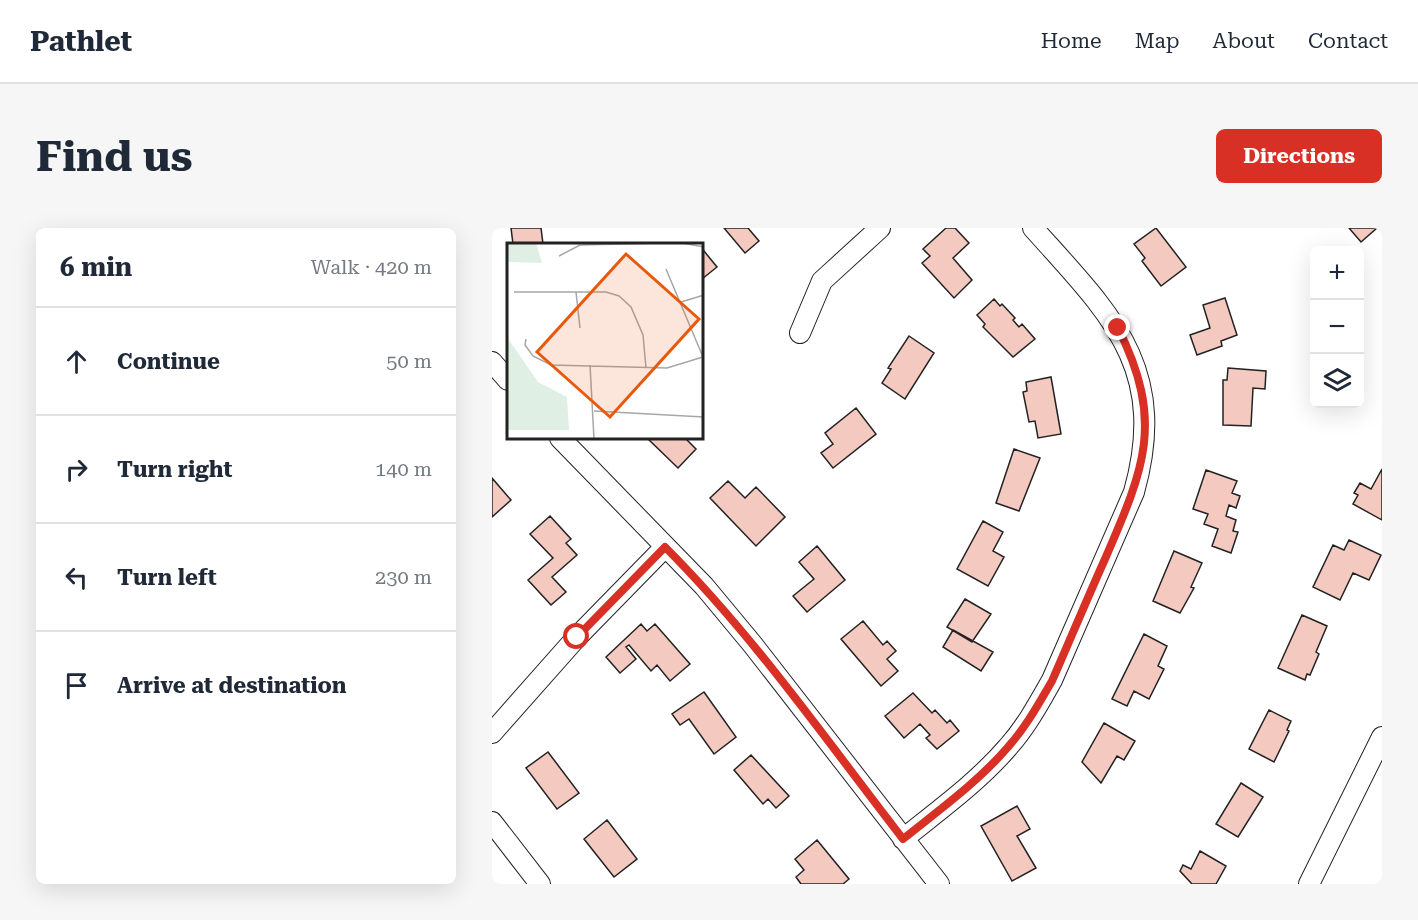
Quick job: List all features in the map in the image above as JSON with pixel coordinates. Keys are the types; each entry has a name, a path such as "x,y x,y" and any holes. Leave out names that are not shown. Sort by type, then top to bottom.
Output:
{"street":[{"path":"800,333 822,281 880,228"},
{"path":"903,839 987,770 1010,746 1035,710 1052,681 1134,492 1141,469 1145,413 1140,383 1131,354 1118,328 1100,303 1033,228"},
{"path":"492,362 507,379"},
{"path":"563,440 704,586 753,645 939,884"},
{"path":"492,733 577,637 665,547"},
{"path":"1309,884 1382,737"},
{"path":"492,822 540,884"}],"building":[{"path":"511,228 541,228 543,243 513,243"},
{"path":"724,228 748,228 759,241 745,253"},
{"path":"946,228 955,228 969,243 953,258 972,280 954,298 922,263 930,256 923,249"},
{"path":"1156,228 1186,267 1161,286 1142,261 1145,258 1134,244"},
{"path":"1349,228 1377,228 1361,242"},
{"path":"704,251 717,267 704,277"},
{"path":"1225,298 1237,335 1221,341 1222,346 1197,355 1190,335 1210,328 1203,305"},
{"path":"994,299 1015,318 1013,320 1019,327 1022,324 1035,339 1013,357 983,327 985,324 977,315"},
{"path":"909,336 934,353 905,399 882,383 891,369 888,368"},
{"path":"1228,368 1266,371 1265,389 1253,388 1251,426 1223,425 1223,380 1227,380"},
{"path":"1051,377 1061,434 1038,438 1035,421 1029,422 1023,392 1027,391 1026,382"},
{"path":"856,408 876,434 833,468 821,453 833,444 825,433"},
{"path":"649,440 687,440 696,449 678,468"},
{"path":"1014,449 1040,458 1019,511 996,503"},
{"path":"1382,469 1382,520 1353,504 1358,495 1354,493 1360,483 1371,489"},
{"path":"1206,470 1237,481 1232,493 1240,496 1236,508 1229,505 1226,516 1236,520 1233,531 1238,532 1231,553 1212,546 1218,529 1204,524 1208,514 1193,509"},
{"path":"492,478 511,500 492,517"},
{"path":"728,481 745,498 756,487 785,517 756,546 710,498"},
{"path":"550,516 571,539 566,543 577,555 552,577 566,592 551,605 528,580 553,558 530,534"},
{"path":"983,521 1003,532 993,551 1004,557 988,586 957,569"},
{"path":"1349,540 1381,555 1369,580 1353,573 1340,600 1313,587 1333,545 1344,550"},
{"path":"817,546 845,580 807,612 793,596 814,579 799,562"},
{"path":"1174,551 1202,563 1191,587 1194,588 1180,613 1153,601"},
{"path":"965,599 991,614 972,642 947,627"},
{"path":"1302,615 1327,626 1316,652 1319,654 1310,675 1307,674 1305,680 1278,668"},
{"path":"863,621 883,645 887,641 896,651 887,659 898,671 881,686 841,639"},
{"path":"641,624 647,631 655,624 690,664 670,681 657,665 651,671 629,645 626,647 636,659 620,673 606,657"},
{"path":"953,630 993,652 981,671 943,647"},
{"path":"1144,634 1167,646 1158,666 1164,669 1149,699 1134,691 1127,706 1112,699"},
{"path":"704,692 736,737 714,754 689,719 680,725 672,714"},
{"path":"913,693 932,713 935,710 947,723 950,720 959,731 937,749 926,738 930,735 920,724 904,738 885,716"},
{"path":"1269,710 1291,721 1287,730 1289,731 1274,762 1249,749"},
{"path":"1104,723 1135,741 1124,760 1117,756 1101,783 1082,762"},
{"path":"548,752 579,793 557,809 526,768"},
{"path":"751,755 789,796 776,808 768,799 763,804 734,770"},
{"path":"1241,783 1263,797 1238,837 1216,824"},
{"path":"1017,806 1030,829 1017,836 1036,868 1012,881 981,826"},
{"path":"607,820 637,859 614,877 584,839"},
{"path":"817,840 849,879 843,884 801,884 796,877 804,870 795,859"},
{"path":"1200,851 1226,866 1216,884 1192,884 1180,871 1183,865 1191,869"}],"route":[{"path":"577,637 665,547 704,586 753,645 903,839 987,770 1010,746 1035,710 1052,681 1134,492 1145,443 1145,413 1140,383 1131,354 1118,328"}]}
